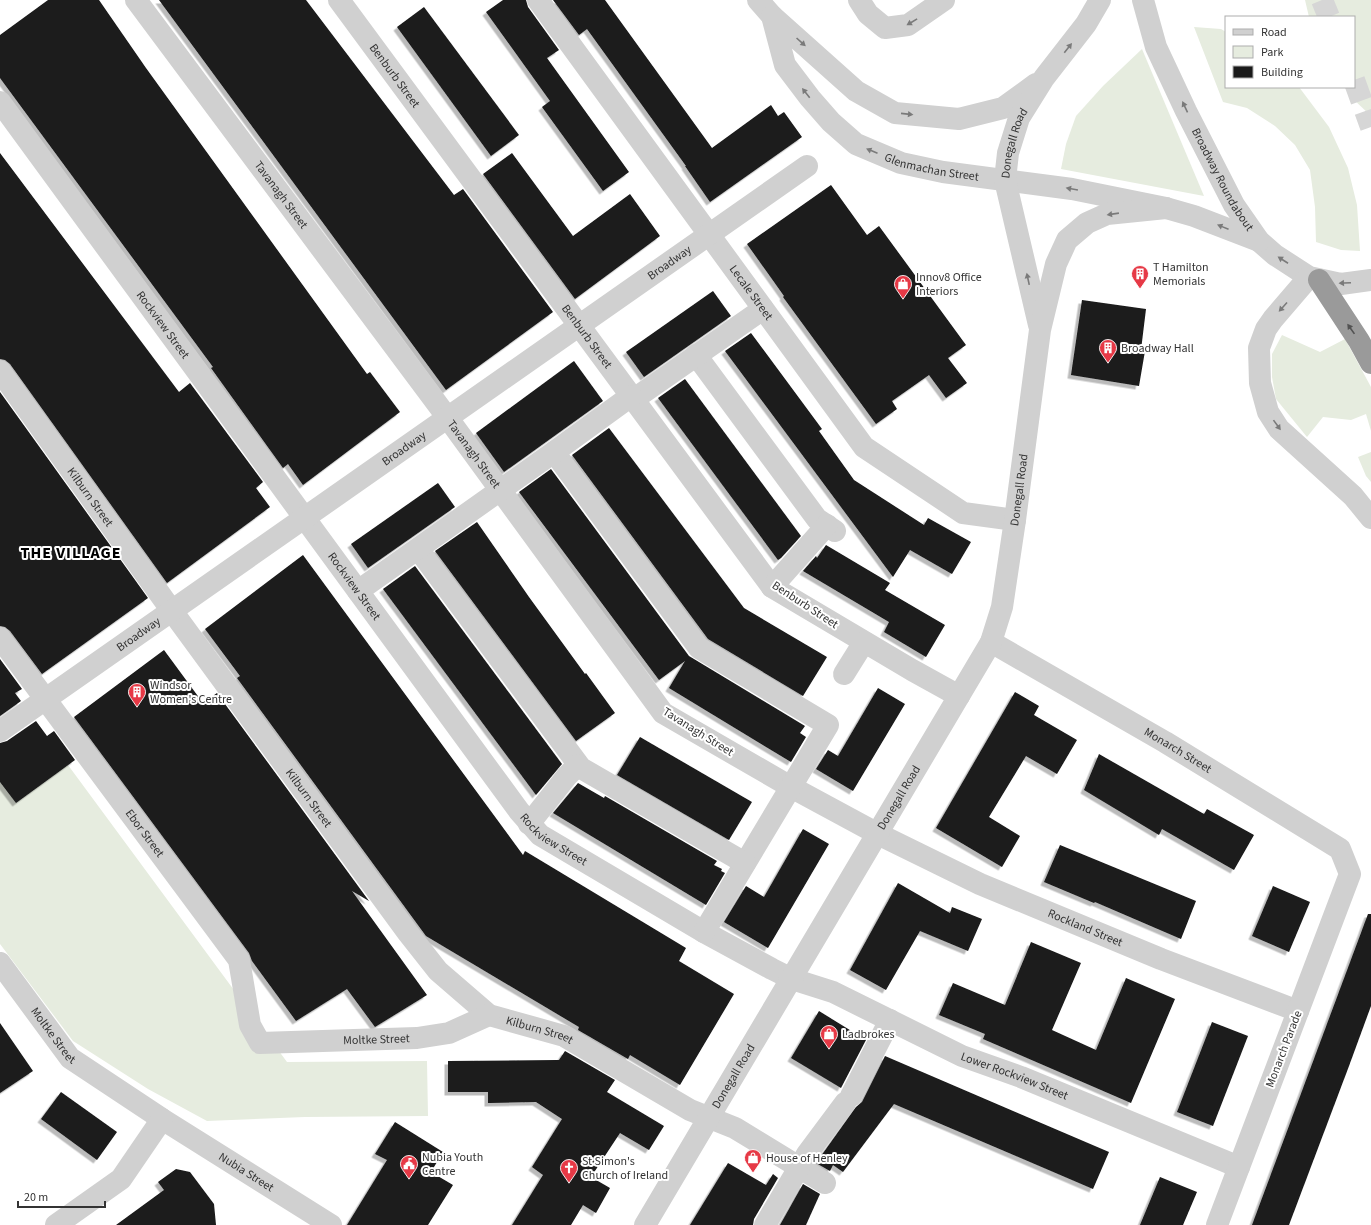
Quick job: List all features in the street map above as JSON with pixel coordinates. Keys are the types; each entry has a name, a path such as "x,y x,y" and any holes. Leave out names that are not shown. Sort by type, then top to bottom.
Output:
{"highway":[{"path":"1314,279 1359,341 1371,363"}],"street":[{"name":"Tavanagh Street","path":"136,0 447,417 662,713 791,787 878,834"},
{"name":"Benburb Street","path":"339,0 772,587 912,670 959,696"},
{"name":"Lecale Street","path":"538,0 864,447 963,512 1015,520"},
{"name":"Glenmachan Street","path":"758,0 772,16 856,92 895,113 959,119 1003,108 1044,78"},
{"path":"859,0 868,14 885,28 908,25 944,0"},
{"path":"1044,78 1086,24 1100,0"},
{"name":"Broadway Roundabout","path":"1144,0 1156,47 1186,111 1234,205 1259,241 1275,255 1314,279 1341,284 1371,280"},
{"name":"Glenmachan Street","path":"772,16 785,65 810,98 831,122 856,144 901,163 943,172 1072,189 1166,208 1194,216 1259,241"},
{"name":"Donegall Road","path":"1040,330 1005,180 1008,152 1019,118 1044,78"},
{"name":"Rockview Street","path":"0,102 529,824 540,835 704,932 792,979"},
{"name":"Broadway","path":"0,731 807,166"},
{"name":"Donegall Road","path":"645,1225 991,642 1002,607 1040,330 1056,264 1067,240 1086,223 1107,214 1166,208"},
{"path":"1314,279 1273,318 1266,329 1259,348 1260,383 1268,412 1279,429 1353,496 1371,518"},
{"path":"358,591 554,452 763,309"},
{"path":"696,355 817,519 831,528 772,587"},
{"name":"Kilburn Street","path":"0,370 172,611 408,933 438,971 489,1015 564,1036 690,1110 735,1128 826,1183"},
{"path":"554,452 699,648 828,725 704,932"},
{"path":"418,549 578,765 745,863"},
{"name":"Ebor Street","path":"0,638 238,960 250,1025 260,1043"},
{"path":"844,674 864,642"},
{"name":"Monarch Street","path":"991,642 1165,742 1340,849 1350,874"},
{"path":"529,824 567,776 578,765"},
{"name":"Rockland Street","path":"878,834 980,884 1160,959 1298,1011"},
{"name":"Monarch Parade","path":"1217,1225 1350,874"},
{"name":"Moltke Street","path":"0,963 70,1058 162,1119"},
{"name":"Lower Rockview Street","path":"792,979 833,992 962,1056 1021,1077 1239,1167"},
{"name":"Moltke Street","path":"260,1043 417,1038 449,1033 489,1015"},
{"path":"765,1225 807,1154 848,1100 890,1020"},
{"path":"56,1225 121,1179 162,1119"},
{"name":"Nubia Street","path":"162,1119 331,1225"}],"green space":[{"path":"1305,0 1371,0 1371,116 1350,96 1346,88 1355,88 1355,16 1309,16"},
{"path":"1194,27 1221,29 1225,31 1225,88 1300,88 1329,127 1348,168 1357,205 1360,251 1341,250 1316,242 1315,207 1310,170 1295,145 1275,126 1247,108 1223,102"},
{"path":"1142,49 1204,196 1061,169 1066,144 1076,116 1103,86"},
{"path":"1282,335 1320,352 1345,339 1371,387 1371,431 1366,414 1351,420 1323,417 1307,437 1276,399 1272,377 1272,354"},
{"path":"1371,452 1371,482 1366,476 1358,457"},
{"path":"0,751 68,765 287,1062 427,1061 428,1116 305,1117 207,1121 148,1089 73,1041 0,944"}],"building":[{"path":"48,0 99,0 146,68 367,374 370,372 400,412 303,485 288,464 283,468 211,368 213,367 0,78 0,35"},
{"path":"159,0 306,0 454,195 463,189 553,312 446,390"},
{"path":"503,0 526,0 528,7 559,50 547,58 629,172 603,191 542,107 550,101 486,12"},
{"path":"553,0 605,0 712,148 771,105 778,116 784,112 802,137 710,202 686,166 587,29 579,35"},
{"path":"424,7 519,135 491,156 397,27"},
{"path":"0,153 179,392 190,383 263,482 256,488 270,507 167,583 10,364 5,360 0,359"},
{"path":"512,153 573,236 630,194 660,236 575,299 483,174"},
{"path":"831,185 867,235 879,226 966,345 948,358 967,383 946,398 929,375 892,401 897,409 876,424 783,297 784,296 747,244"},
{"path":"713,291 731,316 644,377 626,352"},
{"path":"1082,300 1146,309 1141,350 1145,351 1139,386 1071,375"},
{"path":"751,333 822,429 819,431 854,480 924,525 928,518 971,542 952,574 910,550 893,577 725,351"},
{"path":"574,361 603,401 504,472 476,433"},
{"path":"685,379 801,536 778,560 658,398"},
{"path":"0,392 148,598 42,674 10,631 5,627 0,626"},
{"path":"609,428 744,608 827,657 803,696 708,639 572,455"},
{"path":"551,469 689,656 805,726 800,733 806,737 791,762 669,688 685,661 659,680 519,492"},
{"path":"438,483 455,507 368,568 351,544"},
{"path":"477,522 529,597 615,713 576,741 435,551"},
{"path":"826,545 890,583 885,590 945,625 926,657 884,632 889,622 803,571 816,556 817,558"},
{"path":"303,555 523,855 525,851 686,948 679,961 734,994 680,1085 630,1055 628,1059 578,1030 579,1027 426,936 237,678 240,676 205,629"},
{"path":"415,566 562,764 536,795 383,589"},
{"path":"164,650 203,703 217,693 369,901 352,891 427,995 375,1027 347,989 296,1021 252,961 249,953 74,717"},
{"path":"0,659 22,689 15,693 21,701 0,716"},
{"path":"878,688 905,704 853,791 816,769 828,750 838,756"},
{"path":"1015,692 1039,706 1034,715 1077,740 1057,774 1026,756 989,817 1020,836 1002,867 936,828"},
{"path":"36,721 47,736 54,731 75,760 16,803 0,782 0,743 7,741"},
{"path":"640,737 752,802 729,840 617,775"},
{"path":"1099,754 1204,814 1207,809 1254,835 1234,870 1162,829 1159,835 1084,790"},
{"path":"578,783 604,798 605,796 717,861 714,865 722,869 721,871 725,873 706,905 553,813"},
{"path":"803,829 829,844 768,948 724,922 746,886 764,897"},
{"path":"1060,845 1196,901 1181,939 1044,882"},
{"path":"898,883 950,913 952,907 982,919 968,951 920,931 886,990 850,970"},
{"path":"1273,886 1310,902 1289,952 1252,936"},
{"path":"1368,914 1371,914 1371,1006 1349,1066 1289,1225 1252,1225"},
{"path":"1031,942 1081,963 1052,1030 1096,1050 1126,978 1175,999 1131,1103 983,1039 985,1034 939,1015 953,983 1005,1005"},
{"name":"Ladbrokes","path":"819,1011 866,1040 841,1088 791,1058"},
{"path":"1212,1022 1248,1036 1213,1126 1177,1112"},
{"path":"0,1023 33,1071 0,1093"},
{"path":"565,1051 615,1080 607,1092 664,1126 649,1150 620,1133 591,1177 610,1188 596,1213 583,1205 571,1225 512,1225 543,1175 532,1167 562,1119 536,1102 488,1103 488,1092 448,1092 448,1061 559,1060"},
{"path":"885,1056 1109,1152 1093,1189 894,1104 843,1172 833,1165 830,1171 816,1163 856,1107 862,1102"},
{"path":"61,1092 117,1132 97,1160 41,1119"},
{"name":"Nubia Youth Centre","path":"395,1122 443,1152 431,1172 453,1185 428,1225 347,1225 387,1160 375,1154"},
{"path":"728,1163 766,1185 773,1174 778,1178 754,1219 753,1225 690,1225"},
{"path":"176,1169 190,1172 214,1204 216,1225 116,1225 164,1190 158,1182"},
{"path":"1160,1177 1197,1192 1183,1225 1140,1225"},
{"path":"803,1184 820,1194 806,1225 780,1225"}],"tunnel":[{"path":"1322,0 1329,16"},
{"path":"1355,83 1371,127"}],"place":[{"name":"T Hamilton Memorials","path":"1140,289"},
{"name":"Innov8 Office Interiors","path":"903,299"},
{"name":"Broadway Hall","path":"1108,363"},
{"name":"Windsor Women's Centre","path":"137,707"},
{"name":"Ladbrokes","path":"829,1049"},
{"name":"House of Henley","path":"753,1173"},
{"name":"Nubia Youth Centre","path":"409,1179"},
{"name":"St Simon's Church of Ireland","path":"569,1183"}],"district":[{"name":"THE VILLAGE","path":"71,553"}]}
